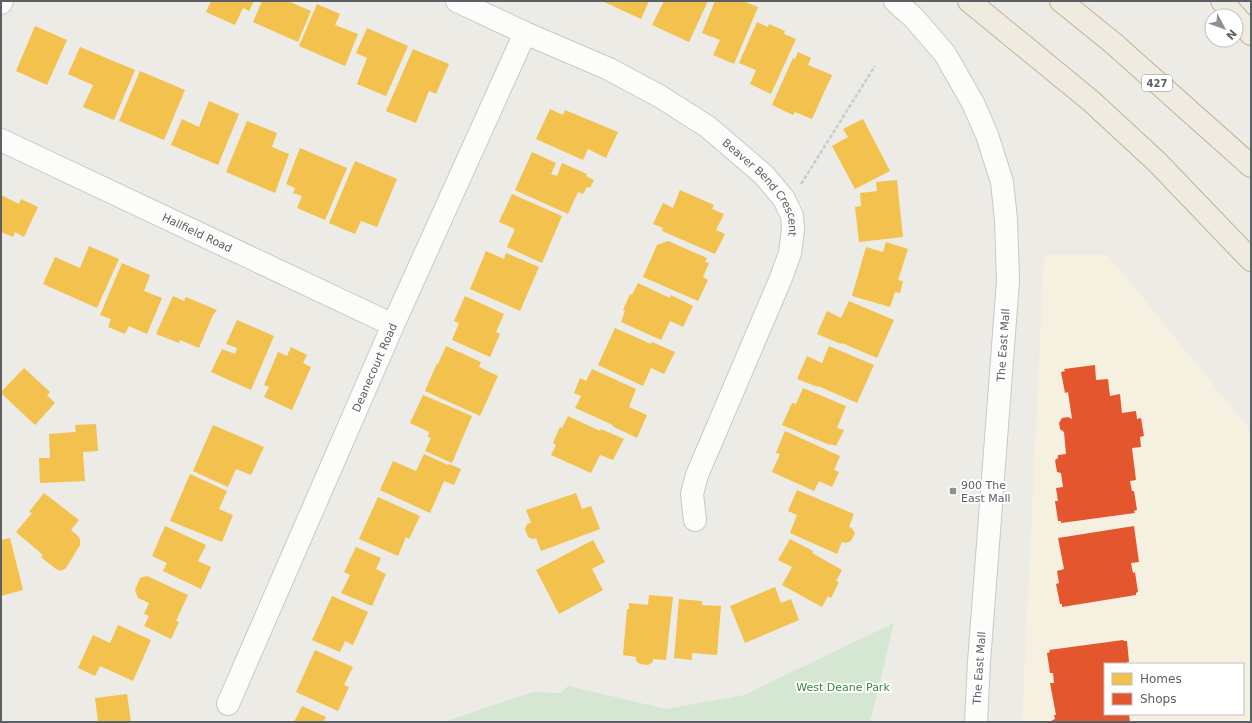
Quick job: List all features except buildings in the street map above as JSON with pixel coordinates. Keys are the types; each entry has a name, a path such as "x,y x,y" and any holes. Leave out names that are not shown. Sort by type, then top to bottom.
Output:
{"highway":[{"path":"969,1 1091,101 1157,162 1251,260"},
{"name":"427","path":"1061,1 1113,43 1251,166"},
{"path":"1244,26 1251,34"}],"street":[{"name":"Beaver Bend Crescent","path":"457,1 609,69 661,97 708,127 764,175 784,199 792,216 793,230 790,253 781,278 697,475 692,494 695,520"},
{"name":"The East Mall","path":"895,1 914,18 945,54 973,103 988,135 1002,182 1006,220 1008,281 976,722"},
{"name":"Deanecourt Road","path":"228,704 393,325 526,33"},
{"name":"Hallfield Road","path":"1,140 393,325"}],"path":[{"path":"797,189 875,66"}],"shaded area":[{"path":"1044,255 1108,255 1251,431 1251,722 1022,722"}],"green space":[{"name":"West Deane Park","path":"894,623 870,722 444,722 533,692 560,693 568,686 666,709 744,695"}],"place":[{"name":"900 The East Mall","path":"953,491"}]}
